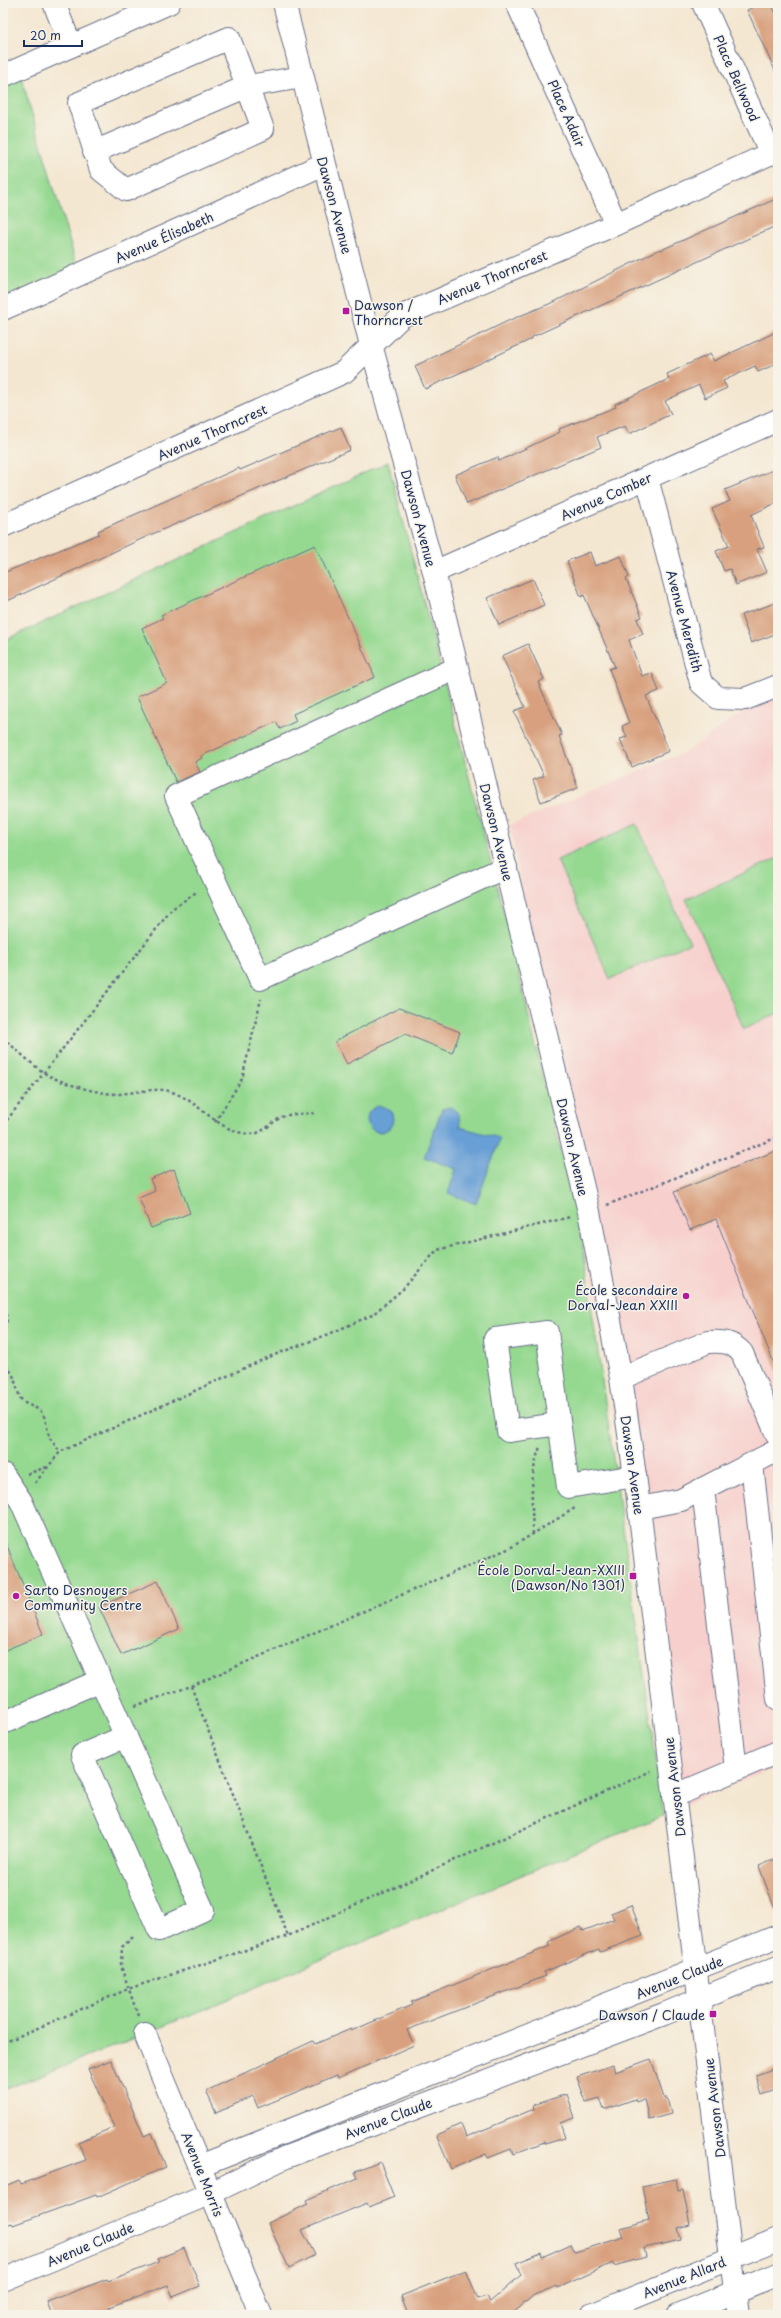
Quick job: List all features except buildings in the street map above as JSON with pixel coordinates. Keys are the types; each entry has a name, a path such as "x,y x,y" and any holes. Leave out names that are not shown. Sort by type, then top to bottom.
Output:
{"street":[{"path":"54,3 71,46"},
{"path":"3,76 169,3"},
{"name":"Dawson Avenue","path":"284,3 371,346 434,572 589,1212 621,1378 640,1508 674,1796 701,1999 738,2315"},
{"name":"Place Adair","path":"517,3 616,224"},
{"name":"Place Bellwood","path":"703,3 774,152"},
{"path":"229,38 248,86 263,129 126,190 101,170 79,103 229,38"},
{"path":"94,152 248,86 303,77"},
{"name":"Avenue Thorncrest","path":"3,526 344,372 402,316 616,224 774,152"},
{"name":"Avenue Élisabeth","path":"3,310 324,164"},
{"name":"Avenue Comber","path":"434,572 778,420"},
{"name":"Avenue Meredith","path":"648,478 701,683 718,698 745,699 778,686"},
{"path":"457,668 176,796 260,979 506,867"},
{"path":"559,1424 508,1431 495,1339 547,1332 568,1486 635,1476"},
{"path":"621,1378 708,1342 722,1341 734,1344 742,1353 778,1437"},
{"path":"640,1508 681,1500 778,1450"},
{"path":"752,1464 778,1698"},
{"path":"13,1475 21,1501 126,1736 203,1910 159,1930 82,1755 126,1736"},
{"path":"703,1489 736,1769"},
{"path":"3,1723 101,1680"},
{"path":"674,1796 778,1752"},
{"name":"Avenue Claude","path":"200,2166 696,1970 778,1936"},
{"name":"Avenue Claude","path":"3,2280 211,2193 286,2157 701,1999 778,1967"},
{"name":"Avenue Morris","path":"145,2034 261,2315"},
{"name":"Avenue Allard","path":"590,2315 778,2239"},
{"path":"678,2315 778,2274"}],"path":[{"path":"3,1125 172,909 186,898 215,882"},
{"path":"215,1122 242,1079 262,995 260,979"},
{"path":"3,1038 44,1073 88,1089 114,1094 167,1090 185,1096 200,1107 215,1122 235,1133 253,1135 282,1117 315,1114"},
{"path":"21,1501 60,1452 269,1356 329,1334 372,1315 403,1289 437,1250 589,1212 778,1137"},
{"path":"3,1228 6,1242 3,1253"},
{"path":"3,1302 7,1319 3,1340"},
{"path":"3,1360 13,1376 20,1398 25,1403 40,1410 44,1418 49,1437 60,1452"},
{"path":"533,1534 531,1485 533,1464 542,1441 559,1424"},
{"path":"13,1475 47,1467"},
{"path":"115,1712 191,1686 510,1548 594,1496 595,1482"},
{"path":"191,1686 288,1936"},
{"path":"3,2043 128,1989 288,1936 671,1762"},
{"path":"133,1937 122,1947 121,1966 145,2034"}],"shaded area":[{"name":"École secondaire Dorval-Jean XXIII","path":"778,694 778,1767 685,1804 510,825 689,750 755,703"}],"green space":[{"path":"20,73 78,270 3,298 3,80"},
{"path":"388,462 507,925 582,1240 664,1815 145,2034 3,2090 3,641"},
{"path":"637,824 690,943 610,979 557,860"},
{"path":"778,858 778,1013 744,1029 686,899"}],"water":[{"path":"380,1106 389,1110 393,1119 389,1128 380,1132 371,1128 367,1119 371,1110"},
{"path":"451,1107 459,1114 460,1127 500,1138 476,1204 448,1193 456,1169 424,1157 442,1109"}],"place":[{"name":"Dawson / Thorncrest","path":"346,311"},
{"name":"École secondaire Dorval-Jean XXIII","path":"686,1296"},
{"name":"École Dorval-Jean-XXIII (Dawson/No 1301)","path":"633,1576"},
{"name":"Sarto Desnoyers Community Centre","path":"16,1596"},
{"name":"Dawson / Claude","path":"713,2014"}]}
